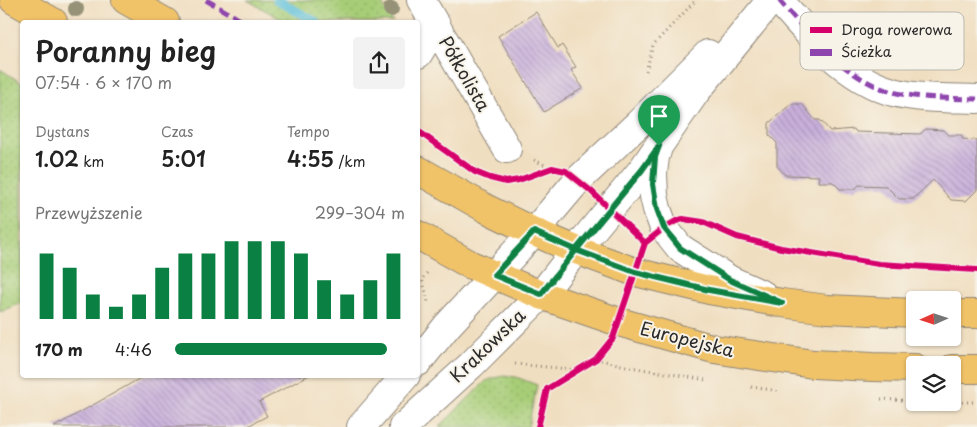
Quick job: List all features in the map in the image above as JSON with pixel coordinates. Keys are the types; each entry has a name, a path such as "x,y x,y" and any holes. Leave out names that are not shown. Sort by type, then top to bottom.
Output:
{"main road":[{"path":"14,0 49,20"},
{"path":"126,0 161,20"},
{"path":"420,171 487,209 534,232 635,272 709,290 782,303 827,309 906,313"},
{"name":"Europejska","path":"420,236 471,265 541,294 619,322 714,349 814,364 906,368"},
{"path":"961,314 977,314"},
{"path":"961,369 977,369"}],"street":[{"name":"Półkolista","path":"421,0 507,149"},
{"name":"Krakowska","path":"403,427 471,364 541,294 642,170 696,93 770,0"},
{"name":"Krakowska","path":"420,360 447,326 534,232 577,181 638,124 708,54 770,0"},
{"path":"779,0 800,23"},
{"path":"420,51 436,25"},
{"path":"849,70 876,86 893,92 909,95 977,99"},
{"path":"659,146 655,157 653,184 657,209 664,228 680,248 730,280 782,303"},
{"path":"361,427 403,378"}],"path":[{"path":"961,402 977,402"}],"green space":[{"path":"247,0 380,0 392,20 282,20"},
{"path":"0,69 20,82 20,304 0,312"},
{"path":"504,376 516,377 537,385 528,427 439,427 486,381"}],"building":[{"path":"536,12 558,48 562,45 576,67 571,70 583,88 544,112 498,36"},
{"path":"791,104 802,104 815,120 820,120 830,131 854,129 856,132 920,134 926,129 944,130 949,135 962,135 962,139 977,140 977,190 966,201 951,200 933,180 913,199 899,199 886,186 859,185 855,189 840,189 833,182 818,182 819,176 785,175 777,166 777,143 769,135 769,123"},
{"path":"141,378 303,378 259,402 267,416 246,427 54,427"}],"waterway":[{"path":"277,0 312,20"}],"marked path":[{"path":"206,0 241,20"},
{"path":"779,0 800,24"},
{"path":"850,70 876,86 893,92 935,98 977,99"}],"cycle path":[{"path":"420,132 475,172 490,178 506,182 519,180 552,168 566,171 591,191 645,243 664,228 683,219 703,222 737,237 781,248 879,264 977,270"},
{"path":"538,427 547,389 596,359 613,338 645,243"}],"route":[{"path":"659,146 611,209 576,250 534,232 494,275 541,294 576,250 635,272 709,290 782,303 730,280 680,248 664,228 657,209 653,184 655,157 659,146"}]}
